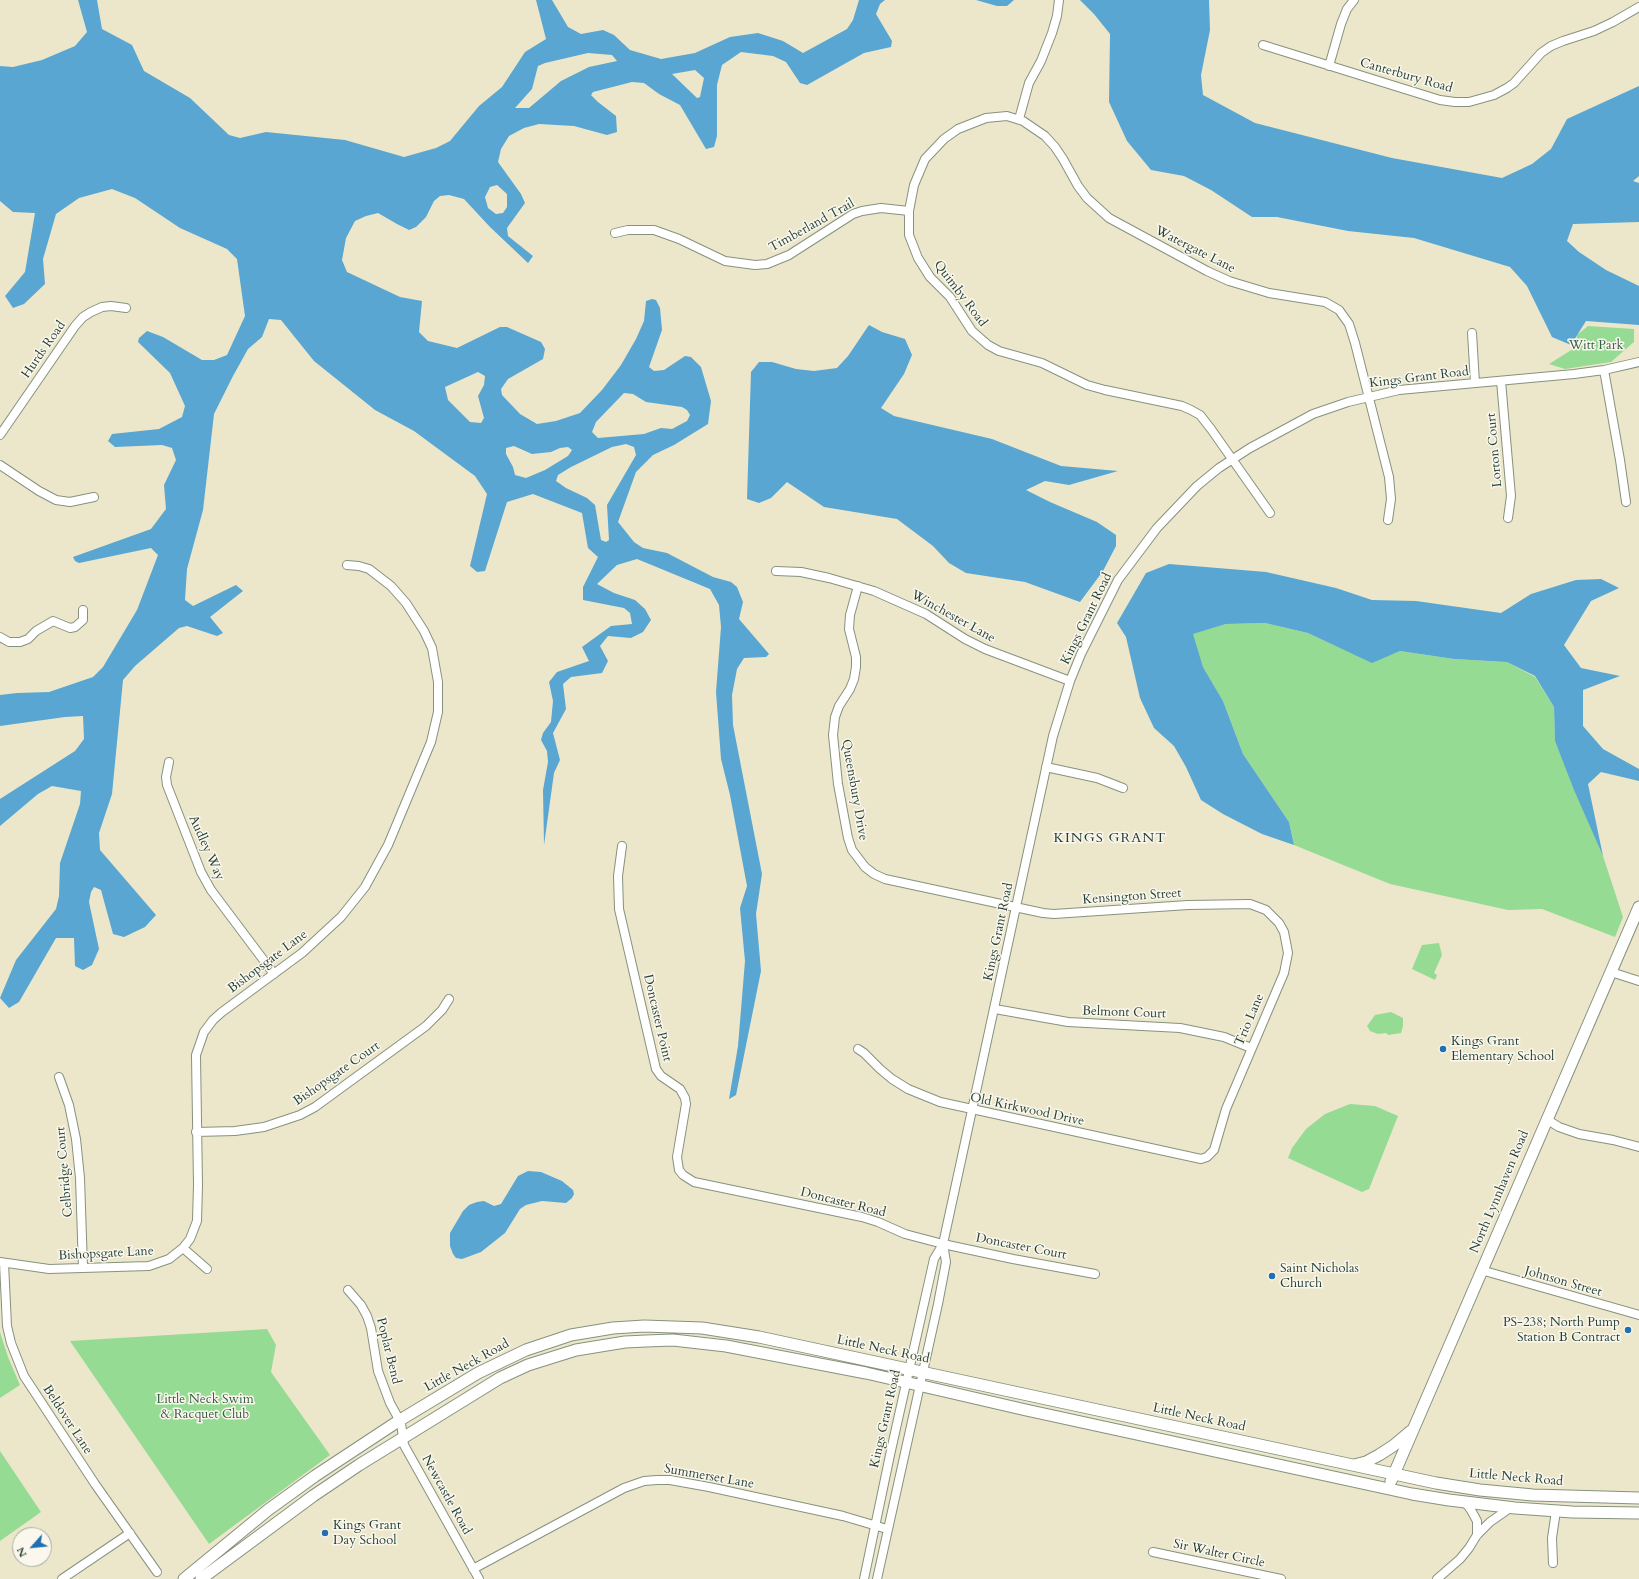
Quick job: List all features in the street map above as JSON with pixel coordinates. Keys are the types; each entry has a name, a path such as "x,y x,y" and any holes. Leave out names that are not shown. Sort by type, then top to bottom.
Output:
{"street":[{"path":"1019,119 1029,83 1041,61 1052,33 1057,16 1058,0"},
{"path":"1329,66 1341,24 1347,9 1354,0"},
{"name":"Canterbury Road","path":"1263,45 1440,100 1469,102 1481,100 1507,88 1514,83 1541,53 1551,46 1594,31 1614,22 1639,7"},
{"name":"Quimby Road","path":"1019,119 1007,116 986,118 958,129 944,138 925,159 919,170 914,185 909,211 909,235 918,258 930,277 950,297 965,322 979,338 999,351 1042,363 1087,385 1182,406 1200,415 1270,513"},
{"name":"Watergate Lane","path":"1019,119 1034,127 1055,147 1064,159 1078,186 1087,198 1109,218 1207,272 1228,281 1269,293 1325,302 1339,310 1349,324 1369,396 1390,485 1391,499 1388,520"},
{"name":"Timberland Trail","path":"615,233 641,229 654,230 679,239 725,261 755,265 767,264 790,255 853,214 881,208 909,211"},
{"name":"Hurds Road","path":"0,435 75,326 83,317 102,307 111,306 126,308"},
{"path":"1472,333 1475,383"},
{"name":"Kings Grant Road","path":"877,1579 938,1304 946,1262 944,1244 1058,716 1085,644 1114,587 1136,553 1173,510 1197,486 1232,459 1281,430 1313,414 1369,396 1399,390 1574,374 1604,370 1639,362"},
{"path":"1604,370 1626,502"},
{"name":"Lorton Court","path":"1501,381 1511,496 1508,518"},
{"path":"0,465 39,491 56,500 70,502 94,497"},
{"name":"Bishopsgate Lane","path":"2,1263 41,1268 149,1266 169,1259 183,1248 190,1239 197,1221 196,1055 204,1032 213,1020 222,1012 302,954 350,909 365,887 388,845 435,729 439,699 438,682 432,648 424,631 406,603 391,586 369,569 347,565"},
{"name":"Winchester Lane","path":"776,571 801,572 858,586 926,614 985,649 1070,681"},
{"name":"Queensbury Drive","path":"858,586 850,615 849,629 856,656 856,667 852,684 839,706 835,717 833,735 838,784 848,838 852,850 865,867 874,874 885,879 1017,908"},
{"path":"0,637 9,642 20,642 28,639 36,631 53,621 70,628 75,627 83,620 83,610"},
{"name":"Audley Way","path":"169,762 166,785 201,872 211,890 274,974"},
{"path":"1046,767 1097,778 1122,788"},
{"name":"Doncaster Point","path":"622,846 618,876 619,909 656,1069 661,1076 680,1089 685,1098 686,1104 677,1157 679,1170 683,1175 694,1182 735,1190"},
{"name":"Kensington Street","path":"1017,908 1054,914 1188,905 1250,904"},
{"name":"Trio Lane","path":"1207,1157 1214,1150 1226,1109 1284,973 1288,953 1285,937 1279,923 1266,910 1250,904"},
{"name":"North Lynnhaven Road","path":"1387,1489 1639,907"},
{"path":"1611,972 1639,981"},
{"name":"Bishopsgate Court","path":"196,1132 235,1131 264,1127 300,1115 315,1107 426,1026 442,1010 448,999"},
{"name":"Belmont Court","path":"995,1009 1068,1022 1180,1028 1224,1036 1251,1048"},
{"name":"Old Kirkwood Drive","path":"858,1049 880,1069 908,1089 940,1102 1127,1144 1201,1159 1207,1157"},
{"name":"Celbridge Court","path":"59,1077 69,1106 76,1139 80,1178 83,1268"},
{"path":"1546,1120 1559,1127 1579,1134 1613,1140 1639,1147"},
{"name":"Doncaster Road","path":"735,1190 862,1217 878,1222 905,1234 944,1244"},
{"name":"Kings Grant Road","path":"864,1579 934,1260 944,1244"},
{"name":"Doncaster Court","path":"944,1244 1013,1259 1095,1274"},
{"path":"183,1248 207,1269"},
{"name":"Beldover Lane","path":"2,1263 7,1326 17,1360 28,1382 95,1484 157,1572"},
{"name":"Johnson Street","path":"1481,1270 1639,1315"},
{"name":"Poplar Bend","path":"348,1290 361,1305 367,1316 371,1328 378,1371 384,1389 400,1420"},
{"name":"Little Neck Road","path":"184,1579 224,1545 315,1476 400,1420 478,1373 513,1355 546,1343 571,1336 613,1328 644,1326 676,1326 728,1331 1393,1475 1480,1490 1533,1495 1639,1498"},
{"name":"Little Neck Road","path":"201,1579 313,1496 359,1465 402,1437 500,1378 528,1365 576,1350 625,1342 673,1340 726,1346 866,1373 906,1384 1387,1489 1510,1508 1556,1511 1639,1513"},
{"name":"Newcastle Road","path":"400,1420 404,1445 479,1579"},
{"path":"1352,1466 1366,1462 1379,1455 1393,1446 1412,1430"},
{"name":"Summerset Lane","path":"473,1569 624,1488 644,1481 670,1480 710,1487 842,1516 887,1529"},
{"path":"1465,1502 1477,1521 1477,1535"},
{"path":"1437,1579 1460,1559 1477,1535 1499,1515 1510,1508"},
{"path":"1553,1564 1552,1538 1556,1511"},
{"path":"62,1579 130,1533"},
{"path":"224,1545 232,1557"},
{"name":"Sir Walter Circle","path":"1153,1552 1281,1579"}],"green space":[{"name":"Witt Park","path":"1588,326 1634,329 1634,342 1611,362 1565,369 1549,364 1576,347 1577,335"},
{"path":"1265,623 1308,633 1372,662 1400,651 1454,659 1507,662 1535,677 1554,707 1555,741 1603,856 1623,917 1615,937 1542,909 1508,910 1390,884 1294,845 1289,822 1243,754 1223,701 1203,667 1192,634 1226,624"},
{"path":"1439,943 1442,955 1434,973 1437,975 1435,980 1412,969 1422,945"},
{"path":"1391,1012 1403,1018 1401,1033 1388,1035 1386,1033 1378,1034 1370,1031 1367,1026 1375,1015"},
{"path":"1350,1104 1375,1106 1398,1116 1369,1189 1362,1192 1288,1158 1292,1148 1306,1129 1325,1114"},
{"name":"Little Neck Swim & Racquet Club","path":"267,1329 276,1345 271,1372 330,1455 209,1544 70,1341"},
{"path":"0,1332 8,1357 20,1385 0,1398"},
{"path":"0,1451 41,1512 20,1527 12,1527 12,1533 0,1541"}],"water":[{"path":"78,0 97,0 102,29 132,45 144,71 190,98 229,135 240,138 266,132 345,140 404,157 436,148 450,141 479,106 502,87 525,52 546,39 536,0 552,0 568,27 581,34 603,30 614,35 630,50 661,59 695,53 730,37 758,33 783,41 803,53 847,29 853,20 859,0 885,0 880,4 876,14 892,41 891,47 864,53 807,85 800,83 786,62 773,56 741,52 722,65 717,85 717,136 714,147 706,149 680,105 659,94 644,83 632,82 593,92 591,95 616,116 617,132 607,135 574,126 539,124 524,128 509,136 501,149 498,162 521,194 525,203 507,228 508,236 533,256 528,263 490,227 464,199 449,195 440,196 434,201 426,217 416,227 409,230 378,213 355,221 346,238 342,260 347,272 400,297 422,301 419,332 428,341 457,348 500,327 507,327 541,342 545,349 543,359 508,379 501,389 502,395 520,414 537,424 556,421 580,413 602,390 621,365 636,339 644,321 646,301 652,299 656,300 660,308 662,330 649,367 654,371 664,370 685,356 691,357 701,367 711,401 708,424 674,445 653,455 636,472 618,522 634,542 643,548 667,553 713,577 731,582 737,587 743,602 739,619 769,654 766,657 744,658 737,669 732,695 733,725 762,874 756,914 761,971 736,1095 729,1099 738,1046 745,961 740,908 747,886 730,795 721,759 716,692 721,627 719,605 710,589 637,559 617,565 597,584 614,593 635,600 645,609 651,620 643,632 631,638 608,636 600,646 608,661 602,673 571,677 563,684 566,709 553,733 560,760 554,773 544,845 543,790 548,762 547,751 541,740 543,733 551,722 553,701 549,682 557,672 589,661 582,647 611,626 632,624 630,613 624,608 583,600 583,587 598,557 588,548 582,513 533,494 507,502 485,571 477,572 470,566 487,494 475,476 414,431 375,410 314,361 281,320 269,319 262,337 248,349 214,414 203,510 187,569 185,600 193,606 236,585 243,591 210,617 223,633 217,636 187,626 179,628 135,666 123,680 112,794 99,833 100,850 156,915 145,927 124,937 113,934 101,890 94,887 91,892 89,902 99,949 92,965 83,970 75,966 74,938 56,938 19,1002 9,1008 0,998 16,960 56,909 59,896 60,863 80,804 81,791 52,786 38,794 0,826 0,799 75,751 84,739 83,716 0,726 0,695 49,692 93,677 103,667 137,610 158,555 151,548 79,563 75,561 73,557 151,529 166,509 164,485 176,460 172,448 162,445 115,447 108,441 112,434 159,429 182,417 185,406 170,373 138,342 139,338 147,331 163,337 202,360 214,360 227,355 245,316 237,259 227,249 180,228 135,198 112,189 79,198 56,214 43,259 45,284 24,304 13,308 5,296 25,272 35,213 13,212 0,201 0,66 13,67 42,60 75,46 87,32","holes":["588,53 612,55 617,61 589,67 561,81 529,108 515,108 532,89 538,66","695,70 704,78 700,97 697,98 672,74","497,185 507,194 507,207 503,213 496,214 488,208 485,197 490,187","478,372 485,376 484,385 478,396 484,418 481,423 470,422 448,400 445,387","624,393 633,394 646,402 682,407 687,410 690,415 687,421 672,429 661,428 644,434 598,438 592,432 596,422","626,444 634,447 636,455 607,505 609,540 606,542 601,540 595,505 587,498 566,488 556,481 558,475 612,447","514,446 532,454 551,452 560,448 568,447 572,450 568,456 545,470 526,478 515,475 513,467 506,454 506,448"]},
{"path":"976,0 1014,0 1007,6 997,6"},
{"path":"1080,0 1209,0 1210,30 1201,75 1203,95 1255,123 1392,158 1502,178 1532,164 1551,149 1567,119 1639,86 1639,176 1633,181 1639,183 1639,222 1573,224 1567,241 1579,252 1606,270 1639,286 1639,325 1586,321 1571,345 1552,337 1527,286 1510,267 1414,238 1348,231 1277,217 1252,217 1211,190 1184,176 1151,170 1127,141 1109,102 1110,34 1094,14"},
{"path":"869,325 882,332 905,339 912,355 904,374 881,408 894,416 992,439 1061,466 1118,471 1069,485 1045,481 1026,490 1097,522 1116,535 1116,546 1103,571 1080,602 1025,582 966,573 949,563 933,546 897,519 824,507 787,482 771,498 759,503 747,499 751,372 759,362 772,362 796,369 814,371 837,368 848,356"},
{"path":"1169,564 1266,572 1336,588 1372,600 1416,601 1501,613 1531,594 1576,580 1601,579 1619,588 1591,601 1564,645 1581,668 1620,676 1583,690 1583,726 1603,749 1639,769 1639,781 1601,772 1588,784 1603,856 1574,790 1555,741 1554,707 1535,676 1507,662 1454,659 1400,651 1372,663 1308,633 1265,623 1226,624 1193,634 1203,667 1223,701 1243,754 1289,822 1294,845 1262,834 1223,814 1201,800 1186,767 1174,746 1154,728 1140,698 1126,637 1117,623 1146,573"},
{"path":"528,1171 541,1172 562,1181 573,1190 574,1194 572,1198 566,1203 542,1201 526,1205 520,1209 505,1233 481,1252 462,1259 456,1258 450,1246 450,1233 463,1211 469,1205 477,1202 484,1201 494,1206 501,1204 518,1176"}],"place":[{"name":"Kings Grant Elementary School","path":"1443,1049"},
{"name":"Saint Nicholas Church","path":"1272,1276"},
{"name":"PS-238; North Pump Station B Contract","path":"1628,1330"},
{"name":"Kings Grant Day School","path":"325,1533"}],"district":[{"name":"KINGS GRANT","path":"1110,839"}]}
